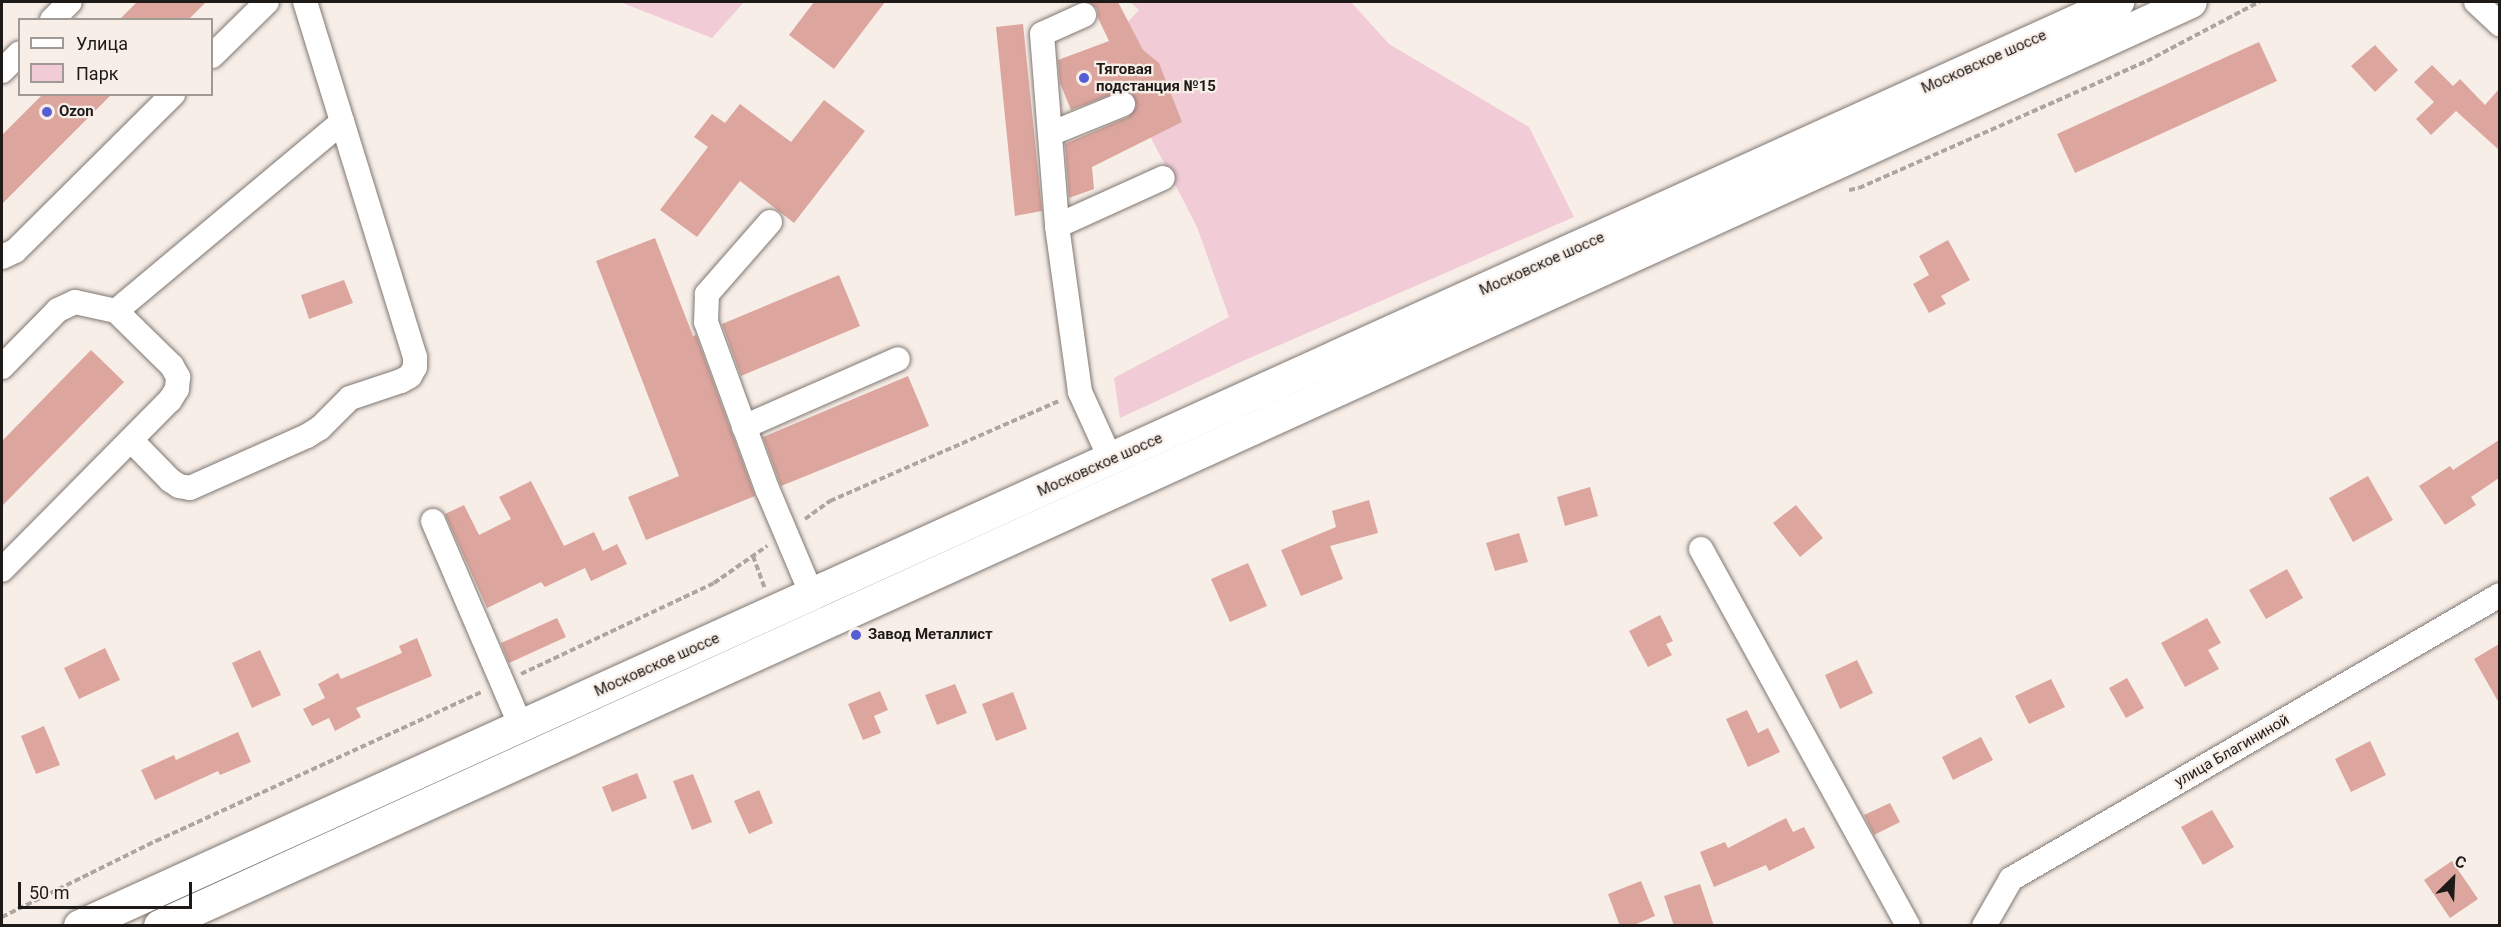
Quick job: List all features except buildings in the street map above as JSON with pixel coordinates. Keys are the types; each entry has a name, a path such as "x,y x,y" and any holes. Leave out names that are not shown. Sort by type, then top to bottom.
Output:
{"main road":[{"name":"Московское шоссе","path":"80,926 2118,2"},
{"name":"Московское шоссе","path":"179,922 2191,2"}],"street":[{"path":"213,55 267,2"},
{"path":"131,440 170,480 179,486 190,488 307,436 325,423 350,398 410,376 415,367 414,357 305,2"},
{"path":"2476,2 2499,24"},
{"path":"1084,15 1042,34 1057,226 1080,392 1111,460"},
{"path":"2,71 18,55"},
{"path":"2,256 15,251 171,96"},
{"path":"1050,134 1123,104"},
{"path":"116,311 342,122"},
{"path":"1057,226 1163,178"},
{"path":"770,222 707,294 706,322 784,534 812,595"},
{"path":"2,367 66,305 75,302 88,303 116,311 171,366 178,377 177,389 170,400 2,570"},
{"path":"744,427 898,359"},
{"path":"432,521 521,726"},
{"path":"1701,549 1908,926"},
{"name":"улица Благининой","path":"1984,926 2011,879 2499,596"},
{"path":"170,884 179,922"}],"path":[{"path":"2,917 156,841 714,583 830,501 1080,392"}],"green space":[{"path":"620,2 744,2 712,38"},
{"path":"1130,2 1351,2 1389,44 1529,127 1574,217 1245,360 1120,418 1114,378 1229,317 1197,227 1104,47 1139,10"}],"place":[{"name":"Тяговая подстанция №15","path":"1084,78"},
{"name":"Ozon","path":"47,112"},
{"name":"Завод Металлист","path":"856,635"}]}
